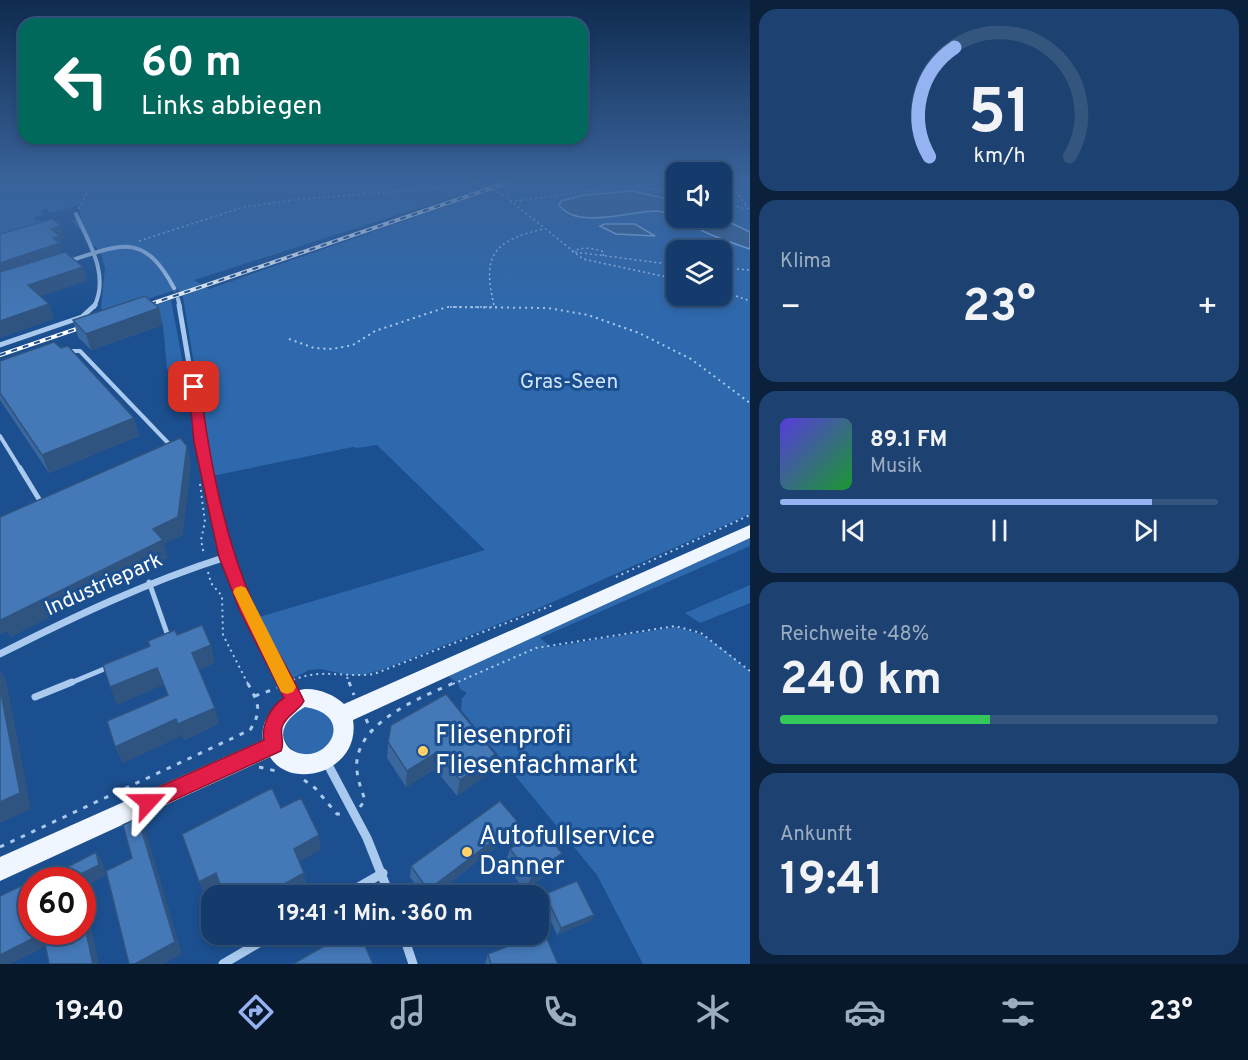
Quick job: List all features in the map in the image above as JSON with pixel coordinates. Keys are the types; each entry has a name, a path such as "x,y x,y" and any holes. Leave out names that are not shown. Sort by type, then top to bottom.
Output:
{"main road":[{"path":"342,715 750,531"},
{"path":"290,693 316,698 335,707 342,715 345,734 341,744 326,760 314,764 296,763 281,754 274,745 272,735 274,724 285,707 290,693"},
{"path":"0,869 274,745"}],"street":[{"path":"0,345 94,311 99,303 102,289 101,272 82,227"},
{"path":"62,263 117,247 131,246 146,250 157,258 174,288"},
{"path":"178,299 192,368 201,442 226,557 248,611 290,693"},
{"name":"Industriepark","path":"0,654 81,612 149,582 226,557"},
{"path":"326,760 356,814 387,885"},
{"path":"362,885 383,873"},
{"path":"223,964 255,945"},
{"path":"407,945 413,964"}],"lane":[{"path":"66,351 80,351 177,453"},
{"path":"0,436 47,512"},
{"path":"149,582 170,642 159,646"},
{"path":"35,697 118,663"}],"path":[{"path":"131,246 143,238 179,227"},
{"path":"541,227 583,259 666,277"},
{"path":"495,306 488,278 488,264 494,254 512,237 543,229"},
{"path":"572,252 582,248 592,248 604,252 603,256"},
{"path":"572,252 666,264"},
{"path":"732,269 750,270"},
{"path":"732,295 750,301"},
{"path":"289,339 314,348 332,349 353,345 375,331 447,307 548,308 588,315 639,333 690,359 750,403"},
{"path":"611,580 750,515"},
{"path":"0,847 250,730 258,718 258,703 255,696 290,693 314,671 347,677 374,674 557,603"},
{"path":"302,779 315,788 337,814 356,814 365,800 358,782 357,756 371,730 393,712 426,695 536,648 675,626 701,633 750,670"},
{"path":"253,755 260,769 284,773"}],"green space":[{"path":"0,227 53,227 0,241"},
{"name":"Gras-Seen","path":"77,227 360,227 194,280 209,289 387,227 750,227 750,514 539,608 384,669 363,675 348,675 321,669 309,670 293,678 277,658 256,618 485,550 377,445 353,447 212,476 183,297 178,289 106,313 101,308 105,268 101,253"},
{"path":"171,300 186,380 167,369 163,325 147,308"},
{"path":"750,531 750,546 540,638 551,647 675,627 700,634 723,649 750,672 750,964 643,964 597,875 461,710 462,698 467,693 460,689 458,683 442,672"},
{"path":"750,585 750,603 700,623 685,613"},
{"path":"305,707 316,707 333,719 334,733 330,743 317,754 306,755 296,752 288,745 284,736 284,726 291,716"}],"shaded area":[{"path":"602,227 640,227 655,236 616,234"},
{"path":"740,227 750,232 750,249 732,242 732,240 725,240 698,228"}],"building":[{"path":"24,227 58,227 51,229 60,236 53,238 60,243 0,263 0,234"},
{"path":"65,252 83,267 28,285 49,304 0,321 0,272"},
{"path":"145,296 159,308 86,334 73,320"},
{"path":"54,342 61,348 68,346 134,418 42,455 0,393 0,361"},
{"path":"180,438 187,446 178,517 153,529 163,540 1,620 0,517"},
{"path":"202,625 211,645 192,653 215,708 178,724 176,719 115,747 107,721 168,695 157,668 110,687 103,665 150,646 148,641 175,630 177,635"},
{"path":"0,688 20,793 0,802"},
{"path":"446,694 495,754 460,780 437,752 407,771 388,742 391,725"},
{"path":"272,788 281,808 301,798 319,835 294,849 304,873 283,885 220,885 216,873 199,882 182,834"},
{"name":"Autofullservice Danner","path":"500,801 518,822 435,885 424,885 411,866"},
{"path":"138,818 175,942 135,964 129,964 106,871 132,858 123,825"},
{"path":"540,827 562,853 531,877 510,849"},
{"path":"96,852 99,865 67,867"},
{"path":"577,881 594,915 561,928 549,902 549,892"},
{"path":"18,887 20,945 0,955 0,896"},
{"path":"549,943 558,964 491,964 488,954 511,945"},
{"path":"45,945 89,945 93,964 49,964"},
{"path":"326,945 365,945 373,964 293,964"}],"tunnel":[{"path":"174,288 178,299"}],"railway":[{"path":"139,308 377,227"},
{"path":"0,355 91,324"}],"slow traffic":[{"path":"241,592 248,611 287,687"}],"place":[{"name":"Fliesenprofi Fliesenfachmarkt","path":"423,751"},
{"name":"Autofullservice Danner","path":"467,852"}],"route":[{"path":"148,802 274,745 272,735 278,715 295,701 248,611 226,557 201,442 194,387"}]}
